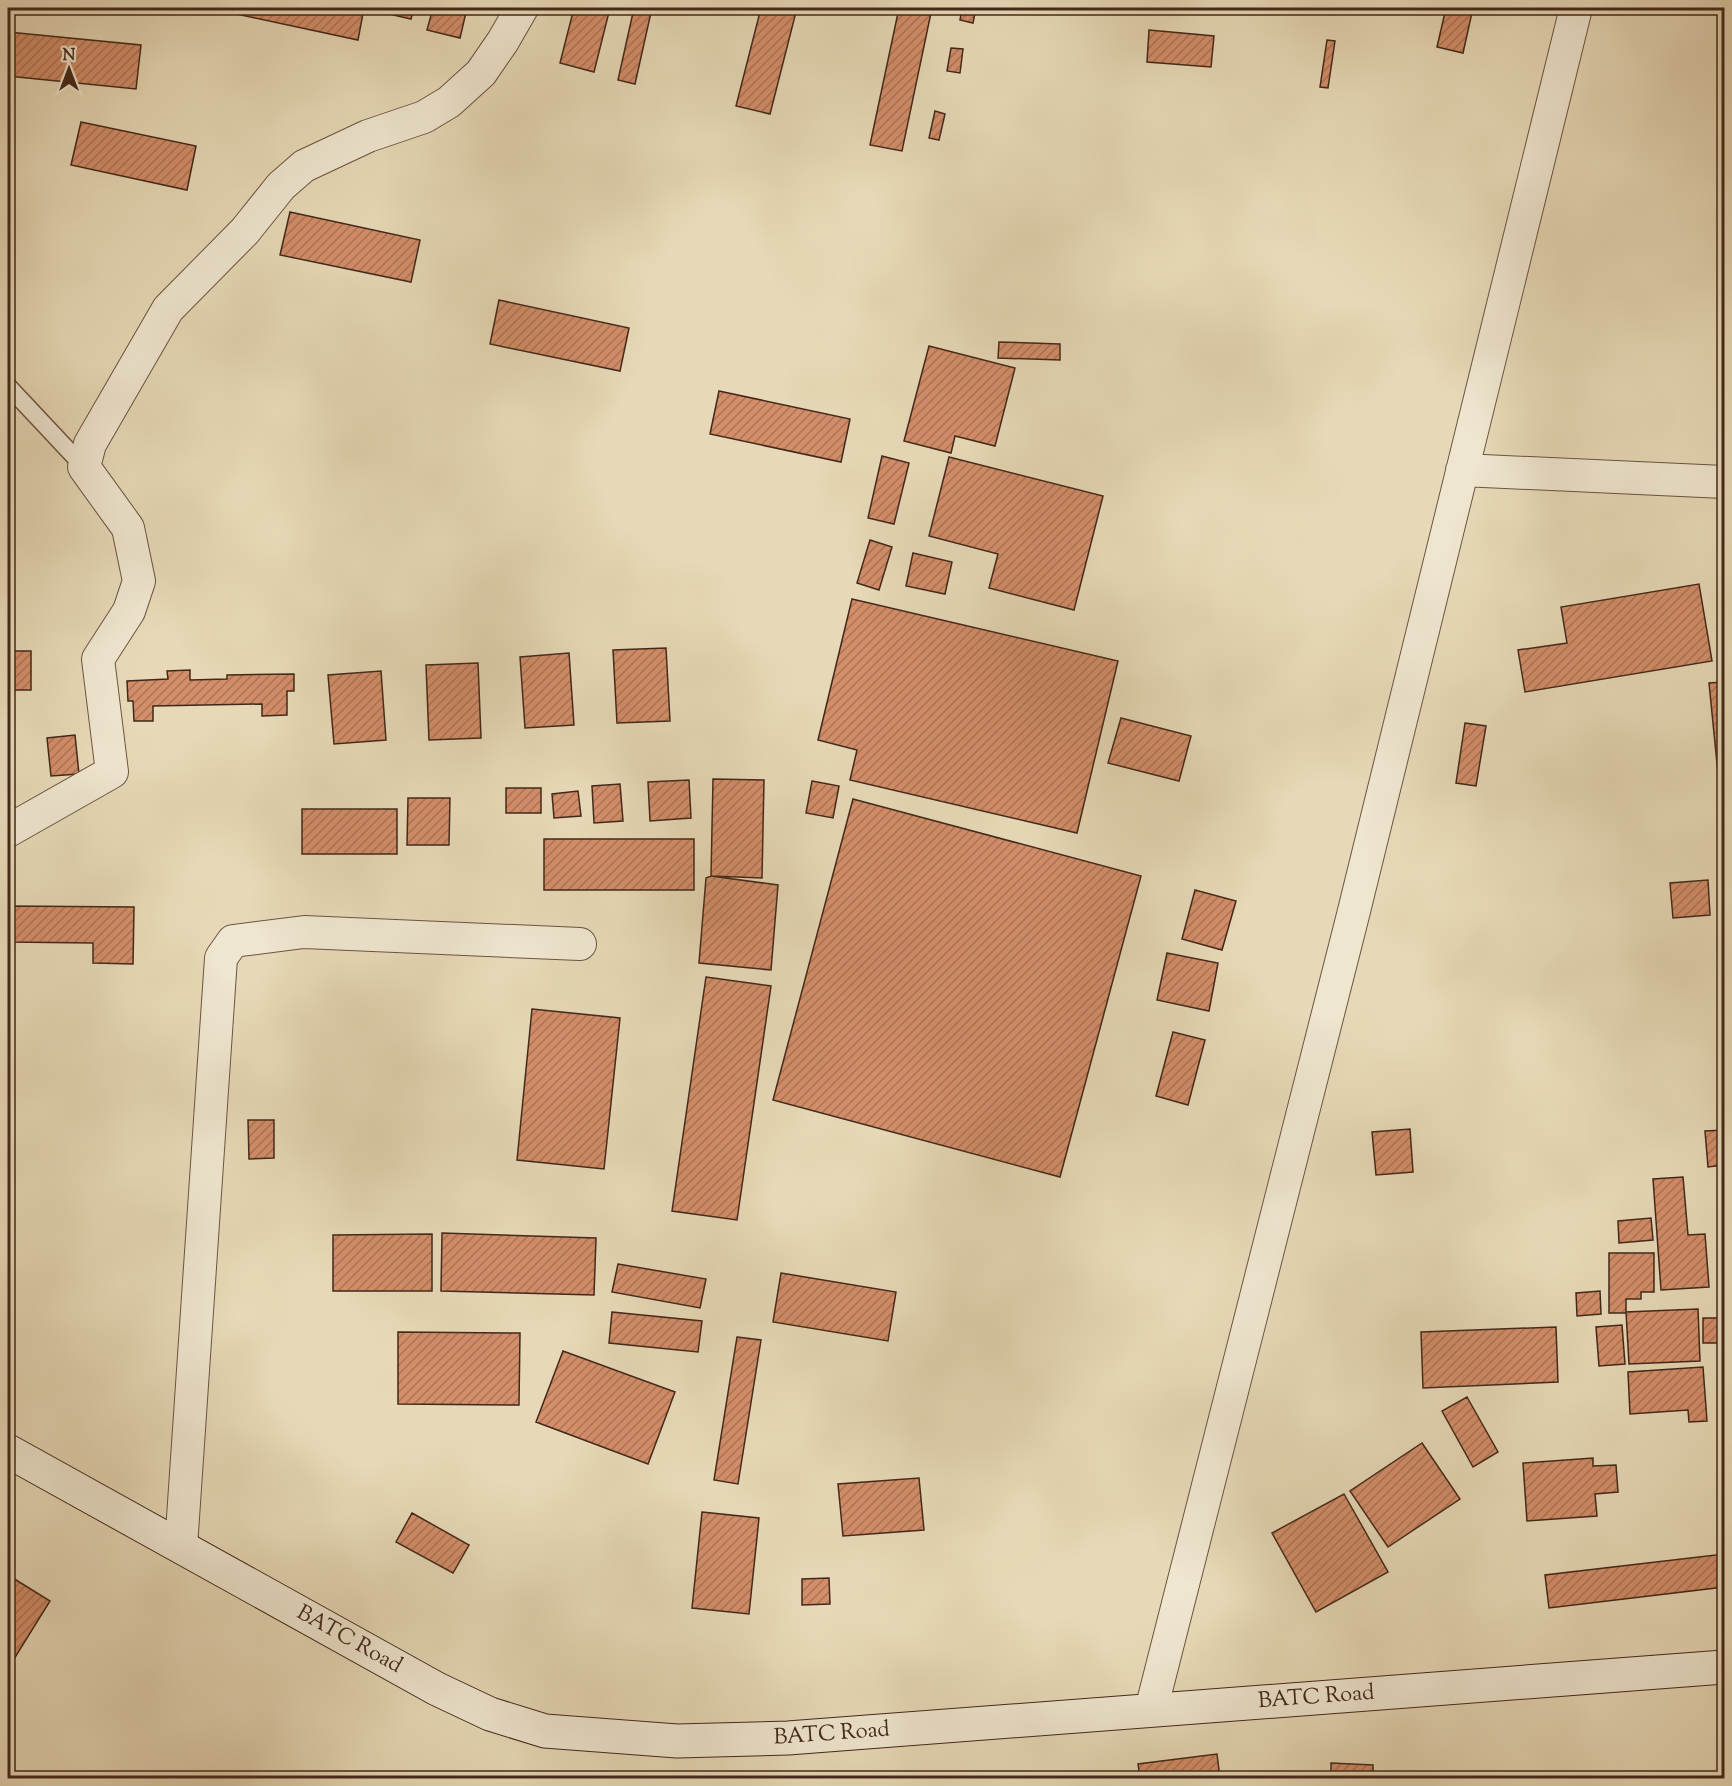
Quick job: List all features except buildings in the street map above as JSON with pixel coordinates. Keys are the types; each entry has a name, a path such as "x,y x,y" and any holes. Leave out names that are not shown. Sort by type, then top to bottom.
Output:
{"street":[{"path":"8,831 112,772 98,659 129,611 139,581 128,528 84,467 90,444 168,309 245,231 281,186 304,166 368,136 424,117 449,102 481,73 522,8"},
{"path":"1151,1710 1353,915 1576,8"},
{"path":"1462,470 1725,482"},
{"path":"181,1547 221,958 233,941 304,932 580,944"},
{"name":"BATC Road","path":"8,1450 437,1689 490,1714 545,1731 677,1741 788,1738 1725,1666"}],"lane":[{"path":"8,386 84,467"}]}
